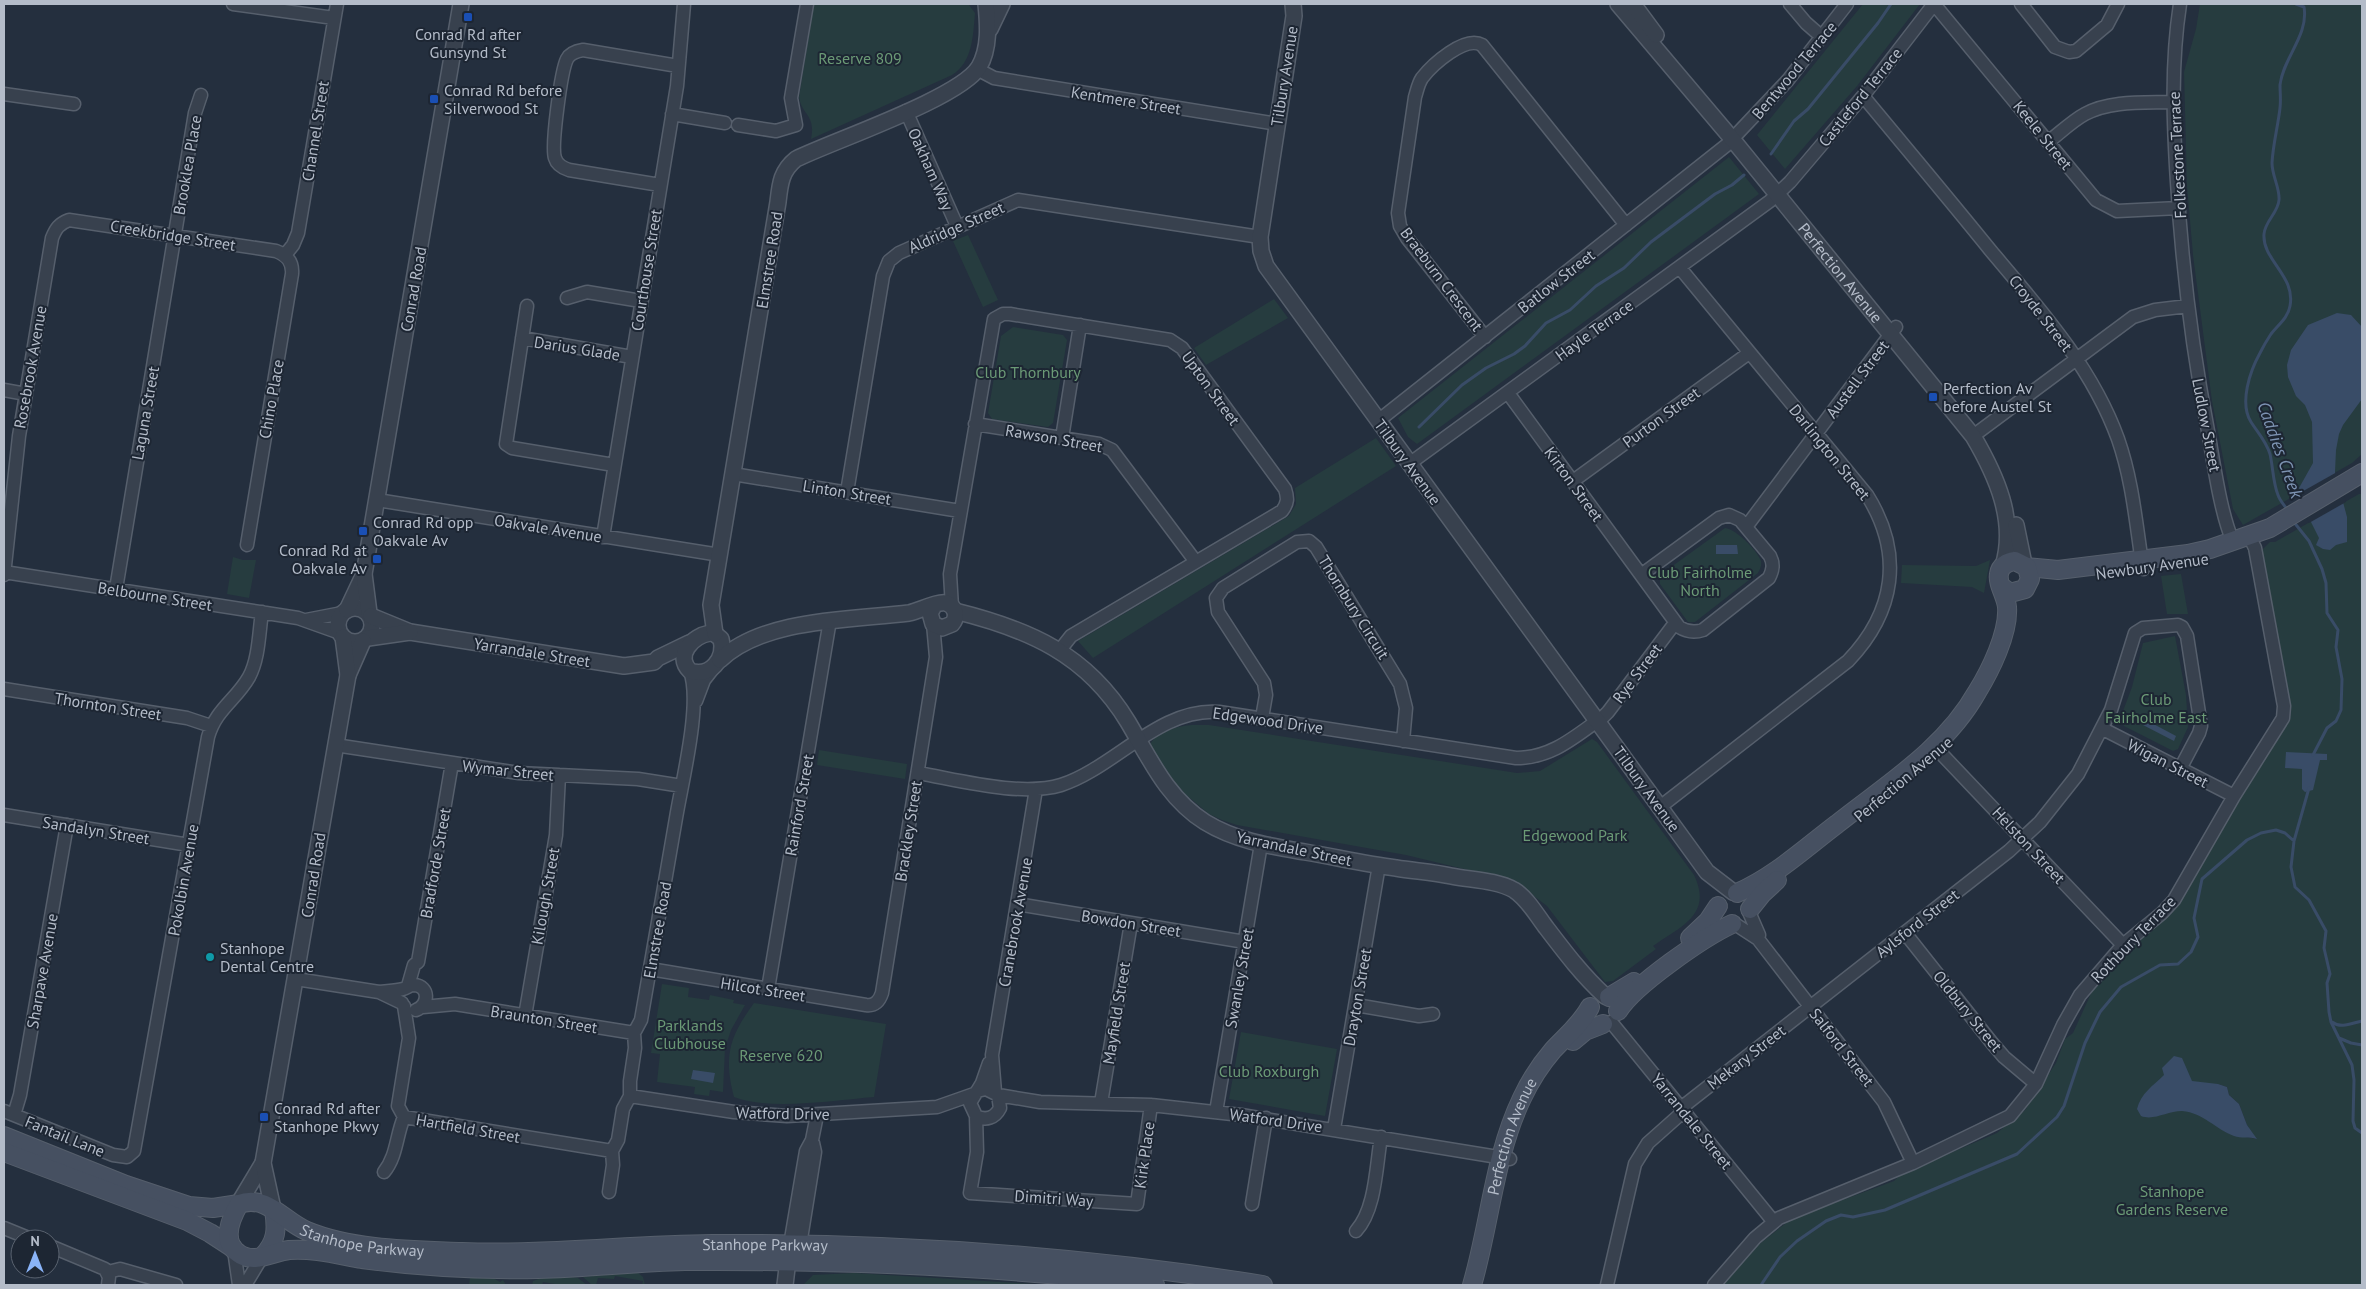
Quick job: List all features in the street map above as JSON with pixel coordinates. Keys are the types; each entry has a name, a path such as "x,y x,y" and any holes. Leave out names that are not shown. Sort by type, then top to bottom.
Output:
{"main road":[{"name":"Newbury Avenue","path":"2026,588 2058,578 2142,564 2199,552 2233,542 2270,528 2358,476"},
{"name":"Newbury Avenue","path":"2025,565 2058,570 2202,560 2252,542 2263,536 2270,528"},
{"path":"2010,561 2025,565 2031,575 2026,588 2010,593 2002,587 1998,578 2003,566 2010,561"},
{"name":"Perfection Avenue","path":"1604,1008 1624,989 1700,930 1727,898 1766,879 1937,749 1969,706 1985,679 1996,652 2007,612 2002,587"},
{"name":"Perfection Avenue","path":"1750,911 1772,884 1937,749 1971,716 1994,677 2026,588"},
{"path":"1745,897 1750,911 1744,920 1734,924 1727,923 1720,916 1727,898 1745,897"},
{"name":"Perfection Avenue","path":"1482,1285 1506,1158 1510,1126 1527,1089 1546,1059 1580,1023 1604,1008 1631,995 1705,938 1734,924"},
{"path":"4,1136 126,1185 189,1206 213,1208 256,1201 274,1210 276,1236 273,1244 262,1257 247,1257 210,1232 187,1222 4,1152"},
{"name":"Perfection Avenue","path":"1472,1285 1506,1158"},
{"path":"234,1249 229,1229 232,1216 239,1204"},
{"name":"Stanhope Parkway","path":"274,1210 298,1227 331,1239 382,1247 427,1251 540,1253 702,1244 870,1262 963,1267 1155,1285"},
{"name":"Stanhope Parkway","path":"262,1257 281,1251 305,1250 409,1265 478,1269 541,1269 794,1253 928,1250 1022,1256 1174,1272 1263,1285"}],"street":[{"path":"234,4 334,18"},
{"name":"Channel Street","path":"285,255 294,245 298,233 337,4"},
{"name":"Conrad Road","path":"345,611 364,574 461,4"},
{"name":"Courthouse Street","path":"603,537 672,114 684,4"},
{"path":"672,114 776,131 796,125 791,98 807,4"},
{"name":"Elmstree Road","path":"692,641 704,623 711,604 779,187 783,173 796,158 906,111 955,88 967,80 977,70 984,55 988,32 986,4"},
{"path":"991,4 1001,4"},
{"name":"Elmstree Road","path":"988,32 1001,4"},
{"name":"Tilbury Avenue","path":"1293,4 1294,16 1260,237 1263,258 1270,274 1727,898"},
{"name":"Perfection Avenue","path":"1618,4 1735,137"},
{"name":"Perfection Avenue","path":"1633,4 1735,137 1894,330 1996,461 2006,486 2025,565"},
{"path":"1790,4 1806,23 1822,37"},
{"name":"Bentwood Terrace","path":"1735,137 1770,100 1848,4"},
{"name":"Castleford Terrace","path":"1780,192 1863,96 1934,4"},
{"name":"Keele Street","path":"1934,4 2096,200 2110,210 2124,212 2178,208"},
{"path":"2021,4 2055,47 2069,52 2076,50 2107,25 2118,4"},
{"name":"Folkestone Terrace","path":"2180,4 2175,46 2173,102 2178,208 2188,306"},
{"name":"Braeburn Crescent","path":"1485,337 1407,238 1400,226 1398,213 1415,97 1420,82 1432,68 1458,47 1474,38 1486,49 1626,225"},
{"path":"660,185 569,170 561,166 556,161 554,151 559,98 567,59 576,51 583,50 678,66"},
{"name":"Kentmere Street","path":"977,70 994,78 1277,124"},
{"path":"4,94 74,104"},
{"name":"Brooklea Place","path":"175,236 195,113 201,95"},
{"name":"Croyde Street","path":"1863,96 2031,299 2076,358 2101,401 2122,451 2134,500 2142,564"},
{"path":"2048,142 2079,118 2095,110 2134,103 2173,102"},
{"name":"Oakham Way","path":"906,111 957,226"},
{"name":"Batlow Street","path":"1378,421 1735,137"},
{"name":"Hayle Terrace","path":"1410,464 1680,268 1780,192"},
{"name":"Aldridge Street","path":"847,492 884,270 892,258 899,253 1010,202 1023,200 1260,237"},
{"name":"Creekbridge Street","path":"62,223 78,220 285,255"},
{"name":"Rosebrook Avenue","path":"4,573 18,436 52,238 55,229 62,223"},
{"name":"Laguna Street","path":"116,590 175,236"},
{"name":"Chino Place","path":"247,545 292,274 291,263 285,255"},
{"name":"Darlington Street","path":"1660,807 1848,661 1870,636 1878,620 1887,596 1890,569 1884,528 1867,495 1680,268"},
{"path":"567,298 587,292 641,301"},
{"name":"Darius Glade","path":"527,306 506,440 508,446 614,465"},
{"path":"1976,433 2133,317 2155,310 2188,306"},
{"name":"Ludlow Street","path":"2188,306 2214,463 2233,542"},
{"name":"Upton Street","path":"947,613 950,574 960,511 994,319 1003,314 1010,314 1164,338 1178,345 1285,489 1288,500 1282,511 1071,636 1060,650"},
{"path":"1062,438 1080,325"},
{"name":"Austell Street","path":"1746,527 1894,330"},
{"name":"Darius Glade","path":"522,338 632,357"},
{"name":"Purton Street","path":"1573,482 1749,352"},
{"path":"4,390 26,394"},
{"name":"Kirton Street","path":"1508,393 1675,623"},
{"name":"Rawson Street","path":"975,424 1099,444 1112,450 1196,562"},
{"name":"Perfection Avenue","path":"1976,433 2004,506 2008,542 2003,566"},
{"name":"Linton Street","path":"733,474 960,511"},
{"name":"Oakvale Avenue","path":"377,500 720,555"},
{"path":"1641,575 1719,518 1729,515 1735,516 1746,527 1772,561 1772,572 1769,578 1703,630 1690,632 1675,623"},
{"name":"Thornbury Circuit","path":"1262,718 1266,695 1264,683 1218,612 1216,598 1223,588 1297,542 1308,541 1316,547 1400,684 1406,708 1402,741"},
{"name":"Rothbury Terrace","path":"1714,1285 1755,1238 1773,1221 1804,1206 1913,1163 2010,1116 2036,1084 2072,1008 2098,973 2124,945 2162,913 2174,900 2234,796 2280,723 2284,712 2256,548 2252,542"},
{"name":"Belbourne Street","path":"4,573 306,620 341,635"},
{"name":"Conrad Road","path":"364,574 370,615"},
{"name":"Elmstree Road","path":"711,604 717,635"},
{"path":"358,608 370,615 373,628 366,639 353,642 341,635 338,623 345,611 358,608"},
{"name":"Belbourne Street","path":"306,620 345,611"},
{"name":"Pokolbin Avenue","path":"127,1157 134,1151 137,1143 211,726 218,714 251,674 262,612"},
{"path":"932,623 930,613 947,613"},
{"name":"Yarrandale Street","path":"717,635 728,639 754,638 830,620 947,613 989,621 1019,630 1060,650 1092,676 1106,691 1163,783 1193,814 1231,835 1261,844 1449,875 1511,889 1524,899 1682,1110 1773,1221"},
{"name":"Brackley Street","path":"876,1003 882,993 936,656 947,613"},
{"name":"Yarrandale Street","path":"370,615 410,632 613,665 639,665 654,662 688,670"},
{"name":"Yarrandale Street","path":"892,615 932,623"},
{"name":"Rainford Street","path":"768,989 830,620"},
{"name":"Brackley Street","path":"932,623 936,656"},
{"name":"Rye Street","path":"1597,721 1608,712 1675,623"},
{"name":"Aylsford Street","path":"1810,1006 2022,839 2067,790 2103,729 2119,690 2135,633 2143,628 2178,625 2185,631 2187,636 2201,717 2199,733 2180,768"},
{"name":"Yarrandale Street","path":"366,639 410,632"},
{"path":"702,634 717,635 723,645 717,663 701,673 688,670 684,657 692,641 702,634"},
{"name":"Conrad Road","path":"341,635 348,675"},
{"name":"Yarrandale Street","path":"717,663 735,648 754,638"},
{"name":"Conrad Road","path":"239,1204 263,1163 348,675 366,639"},
{"name":"Yarrandale Street","path":"654,662 658,658 692,641"},
{"name":"Elmstree Road","path":"609,1192 613,1166 612,1151 618,1140 623,1110 630,1096 630,1080 635,1048 634,1033 642,1020 695,704 704,680 717,663"},
{"name":"Elmstree Road","path":"688,670 694,685 695,704"},
{"name":"Thornton Street","path":"4,690 187,718 211,726"},
{"name":"Edgewood Drive","path":"918,773 1011,788 1036,790 1070,781 1138,740 1180,718 1196,712 1219,712 1262,718 1402,741 1525,758 1557,749 1597,721"},
{"name":"Wigan Street","path":"2103,729 2234,796"},
{"name":"Wymar Street","path":"335,745 519,773 638,779 682,786"},
{"name":"Helston Street","path":"1937,749 2124,945"},
{"name":"Bradforde Street","path":"423,990 418,962 452,763"},
{"name":"Kilough Street","path":"525,1016 556,830 559,776"},
{"name":"Cranebrook Avenue","path":"975,1093 992,1055 1036,790"},
{"name":"Sandalyn Street","path":"4,815 189,845"},
{"name":"Sharpave Avenue","path":"9,1113 20,1095 67,825"},
{"name":"Swanley Street","path":"1216,1112 1261,844"},
{"name":"Drayton Street","path":"1334,1129 1380,865"},
{"name":"Bowdon Street","path":"1018,904 1245,942"},
{"name":"Salford Street","path":"1750,911 1759,935 1758,939"},
{"name":"Mayfield Street","path":"1101,1103 1131,923"},
{"name":"Salford Street","path":"1734,924 1758,939 1884,1102 1913,1163"},
{"name":"Oldbury Street","path":"1905,933 2004,1057 2036,1084"},
{"name":"Bradforde Street","path":"406,987 414,965 418,962"},
{"name":"Hilcot Street","path":"650,969 866,1006 876,1003"},
{"path":"296,979 378,992 411,1010 421,1008 426,1000 423,990 416,985 378,992"},
{"path":"403,1004 401,995 406,987"},
{"name":"Braunton Street","path":"423,990 455,1004 634,1033"},
{"name":"Hartfield Street","path":"403,1004 408,1038"},
{"name":"Braunton Street","path":"421,1008 455,1004"},
{"path":"1356,1005 1419,1016 1433,1014"},
{"name":"Mekary Street","path":"1607,1285 1635,1164 1652,1139 1682,1110 1810,1006"},
{"name":"Hartfield Street","path":"421,1008 408,1038 398,1102 398,1110 404,1117 612,1151"},
{"name":"Cranebrook Avenue","path":"992,1055 996,1094"},
{"path":"986,1089 996,1094 1000,1104 996,1114 985,1130 977,1152 974,1114 970,1103 975,1093 986,1089"},
{"name":"Watford Drive","path":"630,1096 760,1115 817,1115 937,1106 975,1093"},
{"name":"Watford Drive","path":"996,1094 1040,1102"},
{"name":"Watford Drive","path":"996,1114 1017,1105 1040,1102 1151,1105 1266,1118 1506,1158"},
{"name":"Kirk Place","path":"1137,1204 1151,1105"},
{"name":"Watford Drive","path":"937,1106 941,1109 974,1114"},
{"name":"Fantail Lane","path":"9,1113 113,1155 127,1157"},
{"path":"974,1114 985,1119 996,1114"},
{"path":"785,1285 794,1253 815,1152 812,1140 817,1115"},
{"path":"384,1172 393,1157 398,1133 404,1117"},
{"path":"1252,1204 1266,1118"},
{"path":"1356,1231 1362,1225 1369,1209 1381,1137"},
{"name":"Dimitri Way","path":"977,1152 970,1193 1137,1204"},
{"name":"Conrad Road","path":"263,1163 274,1210"},
{"path":"234,1249 239,1285"},
{"path":"60,1250 102,1267 108,1279 120,1270 176,1285"},
{"path":"794,1253 794,1285"},
{"path":"245,1285 262,1257"}],"green space":[{"name":"Reserve 809","path":"814,4 969,5 975,13 971,47 964,63 952,75 811,139 812,125 799,97"},
{"path":"1863,4 1920,4 1857,86 1785,169 1757,135"},
{"path":"2200,4 2362,4 2362,454 2352,463 2243,525 2233,509 2212,401 2193,255 2187,186 2184,72 2196,29"},
{"path":"1729,157 1759,194 1417,444 1408,437 1398,418"},
{"path":"968,235 998,300 983,307 953,241"},
{"path":"1274,299 1288,318 1206,365 1194,348"},
{"name":"Club Thornbury","path":"1013,327 1063,335 1067,340 1053,423 1048,427 992,419 988,413 1001,336"},
{"path":"1376,438 1396,466 1093,658 1078,641 1289,516 1296,504 1295,488"},
{"name":"Stanhope Gardens Reserve","path":"2362,494 2362,1285 1723,1285 1757,1246 1791,1219 1894,1181 1901,1174 1997,1133 2025,1110 2056,1063 2065,1039 2073,1033 2094,987 2127,949 2171,914 2192,873 2208,853 2241,795 2286,726 2288,719 2289,702 2262,550 2270,542 2275,542","holes":["2218,1084 2227,1087 2229,1095 2239,1104 2247,1125 2256,1139 2234,1135 2215,1124"]},
{"name":"Club Fairholme North","path":"1725,528 1735,532 1751,546 1759,556 1761,561 1760,568 1758,573 1695,622 1688,622 1660,584 1660,575"},
{"path":"233,557 243,560 256,560 249,598 227,594"},
{"path":"1990,560 1984,593 1972,587 1901,583 1902,565 1976,566"},
{"path":"2181,574 2188,614 2167,614 2161,576"},
{"name":"Club Fairholme East","path":"2175,636 2186,695 2188,727 2178,749 2173,751 2124,726 2120,719 2132,687 2143,643"},
{"name":"Edgewood Park","path":"1192,725 1209,725 1517,773 1540,771 1592,739 1597,742 1694,875 1699,889 1700,900 1697,910 1683,925 1653,946 1656,949 1613,981 1605,982 1547,906 1514,881 1406,855 1237,825 1209,814 1185,794 1155,758 1150,745 1162,733"},
{"path":"819,750 907,764 905,779 817,765"},
{"name":"Parklands Clubhouse","path":"662,984 689,988 688,997 709,1000 710,995 734,1000 733,1003 745,1005 731,1030 725,1048 723,1092 710,1090 709,1096 694,1094 695,1087 657,1082 660,1054 651,1053"},
{"name":"Reserve 620","path":"754,1003 886,1024 874,1097 784,1104 749,1101 734,1097 729,1069 731,1047 739,1026"},
{"name":"Club Roxburgh","path":"1241,1032 1337,1049 1325,1116 1229,1099"},
{"path":"637,1272 643,1277 645,1285 642,1285 643,1281 615,1276 614,1279 598,1278 596,1285 592,1285 583,1277"},
{"path":"854,1273 1045,1285 803,1285 813,1275"},
{"path":"470,1277 493,1278 500,1282 503,1280 506,1285 469,1285"},
{"path":"541,1278 578,1278 587,1285 561,1285 543,1282 542,1285 532,1285 533,1281"}],"water":[{"path":"2337,313 2351,315 2362,327 2362,399 2343,425 2339,434 2335,472 2347,517 2347,542 2336,545 2330,550 2316,545 2319,538 2310,520 2299,488 2313,463 2312,422 2305,405 2296,396 2288,377 2287,365 2291,350 2308,325"},
{"path":"1716,545 1737,545 1738,554 1716,554"},
{"path":"2146,720 2176,736 2174,741 2143,725"},
{"path":"2286,752 2327,754 2327,760 2320,760 2313,790 2305,792 2302,789 2302,769 2285,768"},
{"path":"2174,1056 2182,1058 2192,1081 2227,1087 2229,1095 2239,1104 2247,1125 2257,1139 2234,1136 2190,1112 2176,1111 2156,1117 2141,1116 2137,1109 2141,1098 2164,1075 2162,1068"},
{"path":"693,1070 715,1073 713,1083 691,1079"}],"pier":[{"path":"2337,472 2346,502 2309,523 2298,494"}],"waterway":[{"path":"1771,154 1794,121 1808,109 1878,23 1891,4"},
{"name":"Caddies Creek","path":"2288,511 2276,490 2268,449 2251,422 2246,406 2246,397 2247,387 2256,360 2271,334 2285,318 2290,306 2291,295 2288,286 2268,252 2264,234 2279,200 2272,163 2280,108 2280,85 2282,75 2303,27 2305,17 2304,7 2296,4"},
{"path":"1419,427 1462,385 1486,368 1514,354 1525,346 1546,323 1570,310 1596,286 1624,268 1651,242 1715,194 1732,185 1744,175"},
{"name":"Caddies Creek","path":"2293,521 2309,541 2322,569 2326,583 2327,613 2338,630 2336,647 2342,679 2341,710 2336,721 2327,728 2313,755"},
{"name":"Caddies Creek","path":"2309,788 2294,841 2291,867 2295,887 2309,900 2326,931 2324,948 2330,974 2327,983 2329,1012 2331,1022 2352,1065 2354,1080 2353,1121 2355,1128 2362,1133"},
{"path":"1761,1285 1780,1257 1797,1241 1826,1221 1841,1215 1853,1217 1885,1210 2017,1154 2057,1117 2064,1106 2085,1043 2100,1012 2121,987 2160,965 2178,964 2191,952 2198,937 2194,918 2202,879 2247,840 2261,833 2276,830 2285,833 2294,841"},
{"path":"2332,1022 2343,1025 2362,1021"},
{"path":"2339,1038 2362,1045"}],"place":[{"name":"Conrad Rd after Gunsynd St","path":"468,17"},
{"name":"Conrad Rd before Silverwood St","path":"434,99"},
{"name":"Perfection Av before Austel St","path":"1933,397"},
{"name":"Conrad Rd opp Oakvale Av","path":"363,531"},
{"name":"Conrad Rd at Oakvale Av","path":"377,559"},
{"name":"Stanhope Dental Centre","path":"210,957"},
{"name":"Conrad Rd after Stanhope Pkwy","path":"264,1117"}]}
